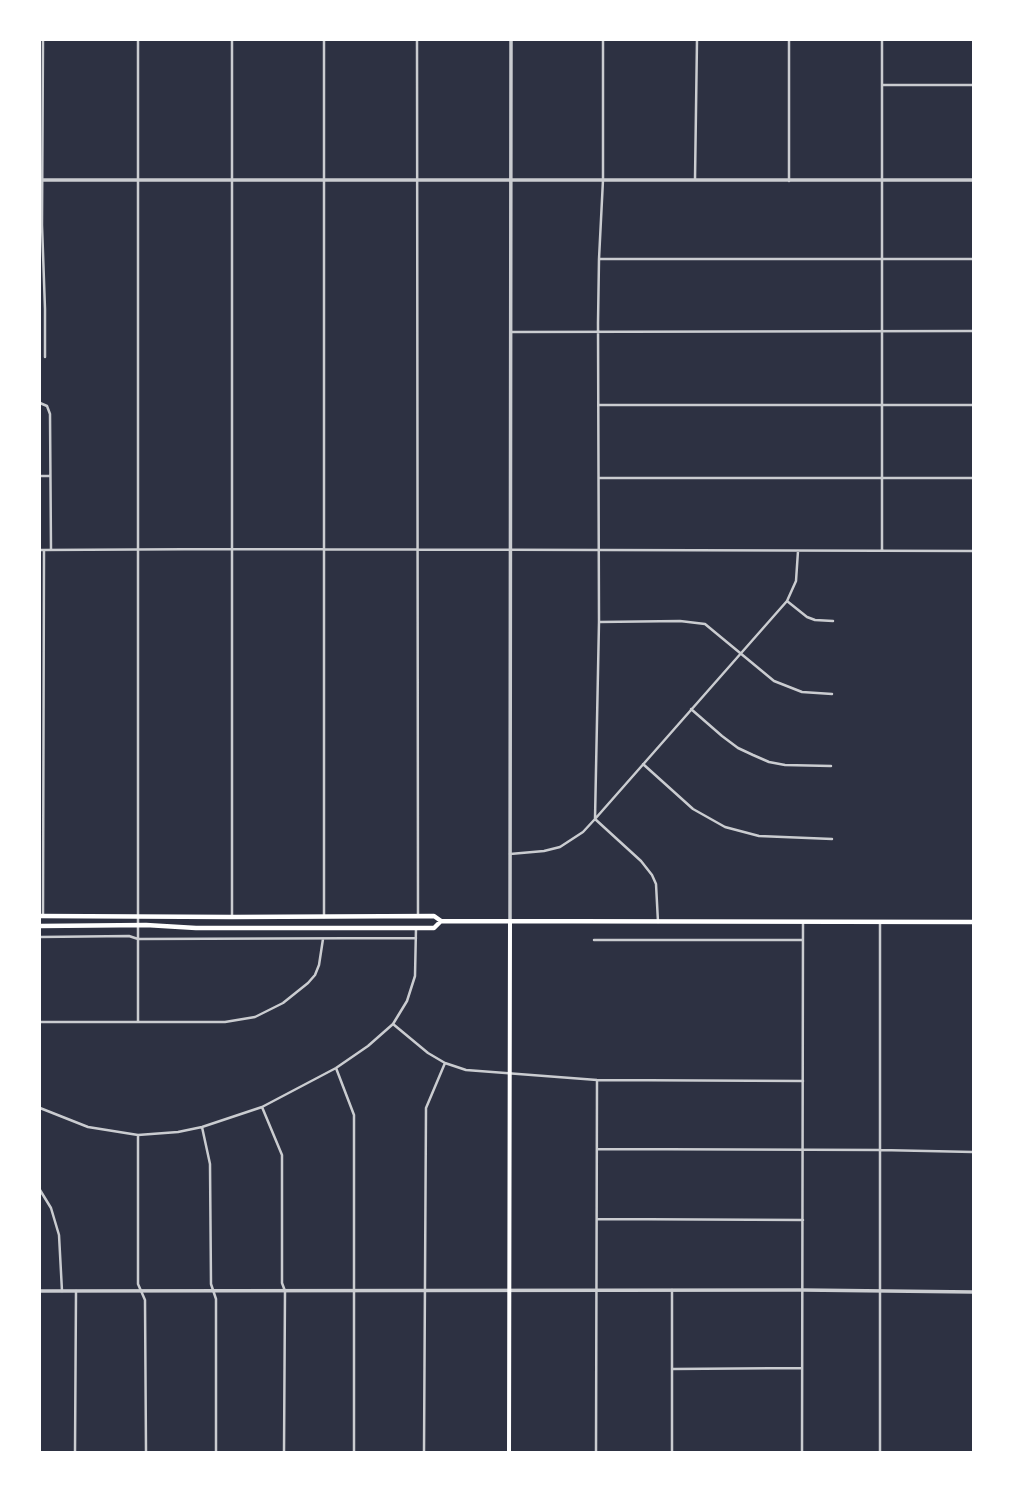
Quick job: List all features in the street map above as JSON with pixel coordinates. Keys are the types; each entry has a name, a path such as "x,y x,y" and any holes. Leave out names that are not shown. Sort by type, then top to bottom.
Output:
{"main road":[{"path":"41,916 434,916 441,921 973,922"},
{"path":"40,926 138,925 196,928 434,928 441,921"},
{"path":"509,1452 510,921"}],"street":[{"path":"42,40 41,180 45,357"},
{"path":"138,40 138,1022"},
{"path":"232,40 232,917"},
{"path":"324,40 324,917"},
{"path":"417,40 418,916"},
{"path":"510,921 511,40"},
{"path":"603,40 603,180 599,259 598,332 599,622 595,819 641,861 652,876 656,884 658,922"},
{"path":"695,180 697,40"},
{"path":"789,40 789,181"},
{"path":"882,40 882,551"},
{"path":"882,85 973,85"},
{"path":"41,180 973,180"},
{"path":"599,259 973,259"},
{"path":"511,332 973,331"},
{"path":"40,403 47,406 50,414 49,476 51,550"},
{"path":"599,405 973,405"},
{"path":"40,476 49,476"},
{"path":"599,478 973,478"},
{"path":"40,550 599,549 973,551"},
{"path":"41,916 44,550"},
{"path":"510,854 544,851 560,847 583,832 691,709 742,654 787,601 796,581 798,551"},
{"path":"787,601 808,617 815,620 833,621"},
{"path":"599,622 694,621 705,624 714,630 761,672 787,687 802,692 832,694"},
{"path":"691,709 722,736 753,755 769,762 784,765 831,766"},
{"path":"643,764 693,809 725,827 759,836 832,839"},
{"path":"802,1452 803,922"},
{"path":"880,922 880,1452"},
{"path":"40,1108 88,1127 138,1135 178,1132 202,1128 262,1107 336,1068 368,1046 393,1024 407,1002 415,976 416,928"},
{"path":"40,937 129,936 138,939 416,938"},
{"path":"40,1022 225,1022 244,1019 263,1013 283,1003 295,995 315,975 319,965 323,939"},
{"path":"594,940 803,940"},
{"path":"393,1024 428,1053 445,1063 466,1070 597,1080 803,1081"},
{"path":"424,1452 426,1108 445,1063"},
{"path":"336,1068 354,1114 354,1452"},
{"path":"596,1452 597,1080"},
{"path":"262,1107 282,1155 282,1283 285,1291 284,1452"},
{"path":"202,1128 210,1164 211,1284 216,1299 216,1452"},
{"path":"138,1135 138,1284 145,1300 146,1452"},
{"path":"597,1149 880,1150 973,1152"},
{"path":"40,1190 51,1208 59,1235 62,1291"},
{"path":"597,1219 803,1220"},
{"path":"672,1290 672,1452"},
{"path":"40,1291 802,1290 973,1292"},
{"path":"75,1452 76,1291"},
{"path":"672,1369 802,1368"}],"lane":[{"path":"973,769 973,779"}]}
